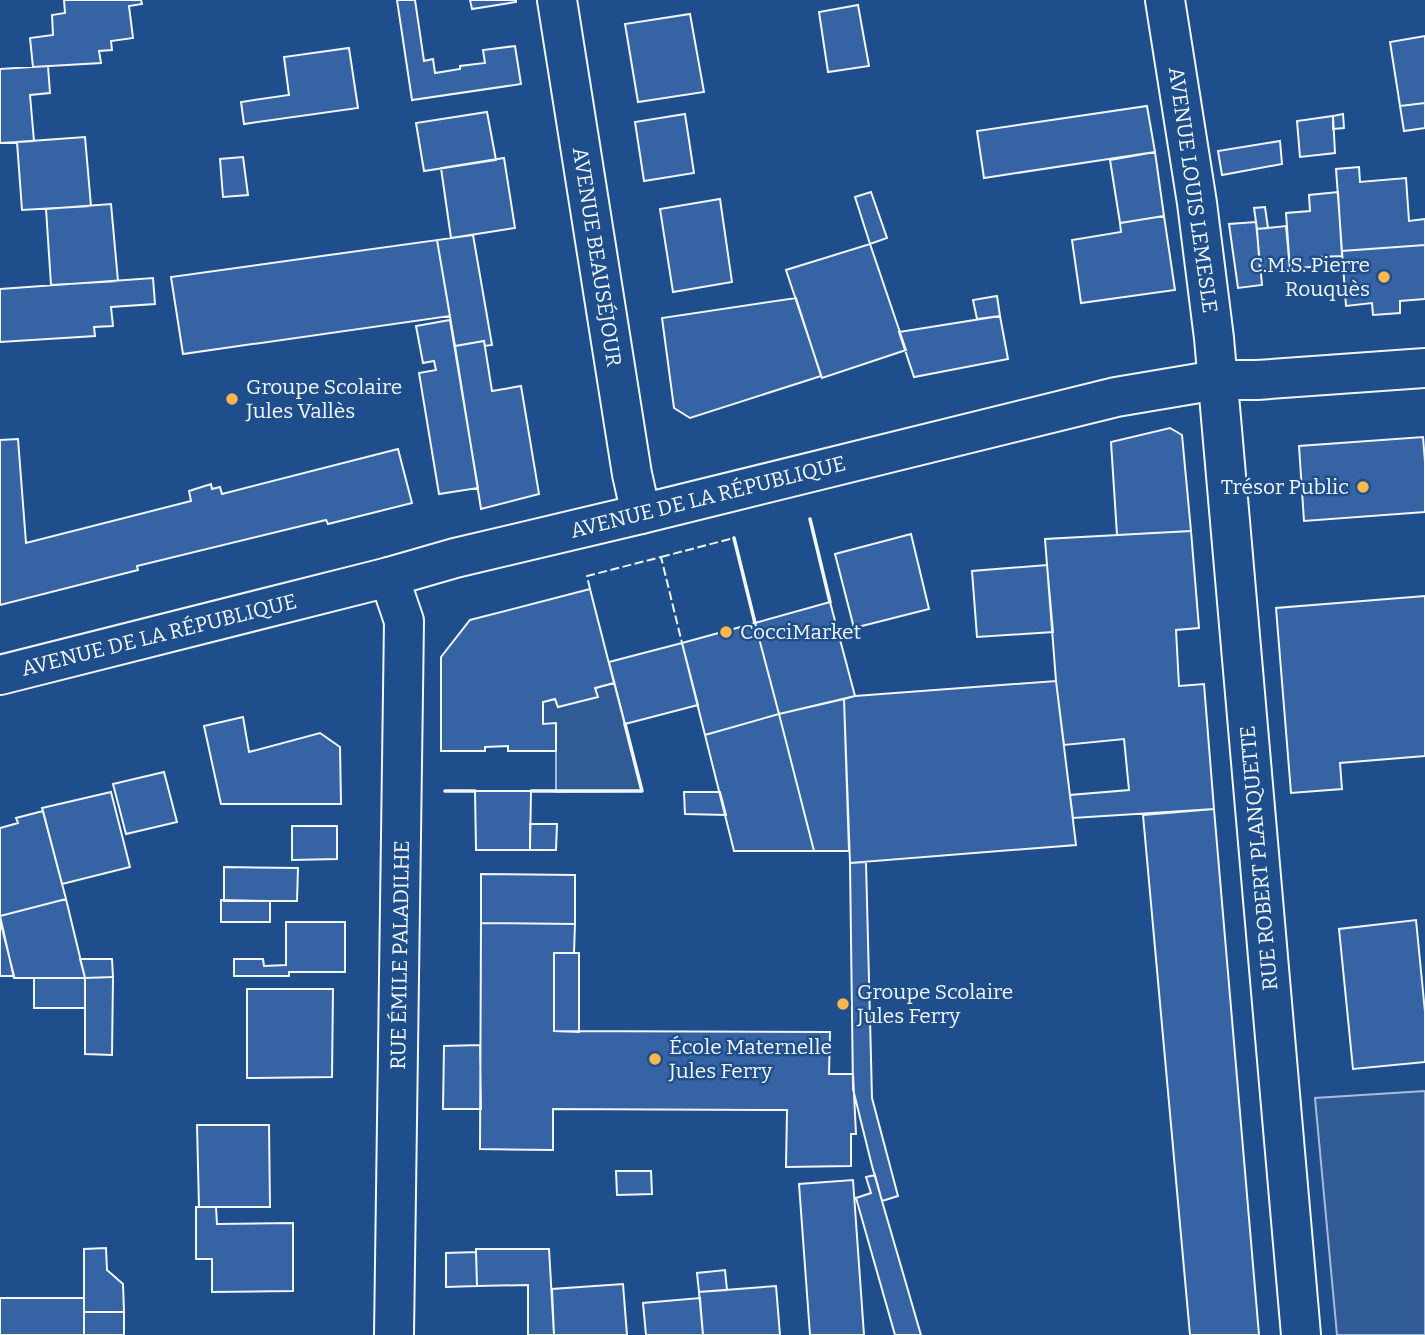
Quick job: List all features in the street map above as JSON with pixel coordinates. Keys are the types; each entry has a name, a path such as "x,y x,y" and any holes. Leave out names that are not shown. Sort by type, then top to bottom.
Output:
{"street":[{"name":"AVENUE BEAUSÉJOUR","path":"557,0 629,460 641,514"},
{"name":"AVENUE LOUIS LEMESLE","path":"1165,0 1197,203 1217,380"},
{"name":"AVENUE DE LA RÉPUBLIQUE","path":"0,675 389,578 455,558 1116,397 1217,380 1256,380 1425,368"},
{"name":"RUE ROBERT PLANQUETTE","path":"1217,380 1301,1335"},
{"name":"RUE ÉMILE PALADILHE","path":"389,578 404,621 394,1335"}],"shaded area":[{"path":"614,683 642,791 556,792 556,724 543,724 543,702 555,699 558,707 599,687"},
{"path":"1425,1091 1425,1335 1337,1335 1315,1098"}],"building":[{"path":"64,0 141,0 142,4 129,6 133,38 111,41 112,50 99,51 101,63 33,67 30,38 53,35 52,15 65,13"},
{"path":"397,0 415,0 424,61 433,59 435,73 485,63 483,50 515,46 521,84 412,100"},
{"path":"470,0 516,0 516,2 472,9"},
{"path":"858,5 869,66 828,72 819,12"},
{"path":"690,14 704,92 638,102 625,24"},
{"path":"1425,36 1425,103 1400,106 1390,42"},
{"path":"349,48 358,108 244,124 241,102 289,95 284,57"},
{"path":"48,66 50,93 30,95 34,141 0,143 0,69"},
{"path":"1425,103 1425,128 1404,131 1400,106"},
{"path":"1147,106 1155,152 984,178 977,131"},
{"path":"487,112 496,160 424,171 416,123"},
{"path":"685,114 694,173 644,181 635,122"},
{"path":"1343,114 1344,128 1333,129 1333,116"},
{"path":"1333,116 1335,153 1300,157 1297,121"},
{"path":"85,137 91,206 22,210 17,142"},
{"path":"1280,141 1282,164 1222,175 1218,151"},
{"path":"1155,152 1164,216 1120,223 1110,160"},
{"path":"243,157 248,195 223,197 220,159"},
{"path":"504,158 515,228 451,238 441,168"},
{"path":"1359,167 1360,182 1406,178 1409,221 1425,219 1425,245 1342,251 1336,169"},
{"path":"871,192 887,238 870,244 855,197"},
{"path":"1338,192 1342,256 1319,257 1320,266 1290,269 1286,213 1310,211 1309,195"},
{"path":"720,199 732,282 673,292 660,209"},
{"path":"111,204 118,281 51,285 46,209"},
{"path":"1265,207 1268,228 1257,229 1254,208"},
{"path":"1164,216 1175,290 1081,303 1072,240 1121,232 1120,223"},
{"path":"1256,222 1262,285 1238,288 1229,224"},
{"path":"1286,226 1290,269 1260,271 1257,229"},
{"path":"473,235 492,345 485,346 484,341 455,346 437,240"},
{"path":"437,240 450,316 183,354 171,277"},
{"path":"870,244 906,350 822,378 786,270"},
{"name":"C.M.S. Pierre Rouquès","path":"1425,245 1425,299 1400,301 1400,313 1373,315 1372,303 1346,306 1342,251"},
{"path":"153,278 155,304 111,307 113,326 94,327 95,336 0,342 0,289"},
{"path":"997,296 1000,316 977,319 973,300"},
{"path":"796,298 821,376 690,418 674,408 662,318"},
{"path":"1000,316 1008,359 914,377 899,332"},
{"path":"450,320 478,488 439,494 419,373 436,370 434,361 423,363 416,326"},
{"path":"484,341 492,391 521,386 539,494 481,509 455,346"},
{"path":"1170,428 1182,435 1191,531 1117,535 1111,442"},
{"name":"Trésor Public","path":"1423,437 1425,512 1304,521 1299,446"},
{"path":"18,439 26,543 191,501 189,491 211,484 212,489 220,487 222,494 398,449 412,503 328,524 326,520 137,566 138,570 0,605 0,440"},
{"path":"1191,531 1199,628 1176,630 1179,686 1204,684 1214,809 1073,818 1070,795 1129,790 1124,739 1064,745 1045,539"},
{"path":"911,534 929,609 854,628 835,554"},
{"path":"1047,565 1053,632 977,637 972,571"},
{"path":"590,589 614,683 595,688 598,697 558,707 555,699 543,702 543,724 556,723 556,751 508,751 508,746 485,747 485,751 441,751 441,657 470,620"},
{"path":"1425,596 1425,756 1340,763 1342,789 1291,793 1276,608"},
{"path":"830,602 855,696 779,714 755,623"},
{"path":"755,623 779,714 705,735 682,643"},
{"path":"682,643 698,705 625,724 609,662"},
{"path":"1056,681 1076,845 850,863 844,699"},
{"path":"844,699 849,851 814,851 779,714"},
{"path":"779,714 814,851 734,851 705,735"},
{"path":"243,717 249,752 320,733 340,747 341,804 221,804 204,726"},
{"path":"164,772 177,822 126,834 113,784"},
{"path":"475,791 531,791 530,850 476,850"},
{"path":"111,792 130,867 62,884 42,808"},
{"path":"684,792 720,792 726,815 685,814"},
{"path":"1214,809 1259,1335 1190,1335 1143,815"},
{"path":"43,811 66,899 0,916 0,828 18,823 16,818"},
{"path":"530,824 557,824 556,850 530,850"},
{"path":"292,826 337,826 337,859 292,860"},
{"path":"866,862 872,1098 898,1196 882,1201 853,1089 850,863"},
{"path":"224,867 298,868 297,901 224,901"},
{"path":"481,874 575,875 575,924 481,923"},
{"path":"66,899 85,978 14,978 0,916"},
{"path":"221,900 270,901 270,922 221,922"},
{"path":"0,920 14,976 0,976"},
{"path":"1416,920 1425,1012 1425,1062 1353,1069 1339,929"},
{"path":"286,922 345,922 345,972 234,976 234,959 263,959 264,966 286,965"},
{"name":"École Maternelle Jules Ferry","path":"481,923 575,924 574,953 554,953 554,1031 830,1032 829,1074 853,1074 856,1134 851,1134 851,1166 786,1167 787,1110 553,1109 553,1150 480,1149"},
{"path":"554,953 579,953 579,1032 554,1031"},
{"path":"80,959 112,959 113,977 85,978"},
{"path":"113,977 112,1055 85,1054 85,978"},
{"path":"34,978 85,978 85,1008 34,1008"},
{"path":"247,989 333,989 332,1077 247,1078"},
{"path":"480,1045 481,1109 443,1109 444,1046"},
{"path":"197,1125 269,1125 270,1207 199,1207"},
{"path":"616,1171 651,1171 652,1194 617,1195"},
{"path":"875,1175 921,1335 895,1335 856,1198 871,1193 866,1177"},
{"path":"853,1180 864,1335 810,1335 799,1184"},
{"path":"196,1207 216,1207 217,1224 293,1223 293,1291 212,1292 212,1259 196,1259"},
{"path":"106,1248 107,1270 123,1284 124,1312 84,1312 84,1249"},
{"path":"476,1249 549,1249 554,1335 528,1335 528,1285 477,1286"},
{"path":"476,1252 477,1286 446,1287 446,1253"},
{"path":"725,1270 727,1290 699,1292 697,1273"},
{"path":"623,1284 627,1335 554,1335 552,1289"},
{"path":"776,1286 780,1335 703,1335 699,1292"},
{"path":"0,1298 84,1298 84,1335 0,1335"},
{"path":"700,1298 703,1335 646,1335 643,1303"},
{"path":"84,1312 124,1312 124,1335 84,1335"}],"fence":[{"path":"661,557 734,538"},
{"path":"590,589 587,576 661,557 682,643"}],"wall":[{"path":"810,519 830,602"},
{"path":"734,538 755,623"},
{"path":"531,791 642,791 625,724"},
{"path":"445,791 475,791"}],"place":[{"name":"C.M.S. Pierre Rouquès","path":"1384,277"},
{"name":"Groupe Scolaire Jules Vallès","path":"232,399"},
{"name":"Trésor Public","path":"1363,487"},
{"name":"CocciMarket","path":"726,632"},
{"name":"Groupe Scolaire Jules Ferry","path":"843,1004"},
{"name":"École Maternelle Jules Ferry","path":"655,1059"}]}
